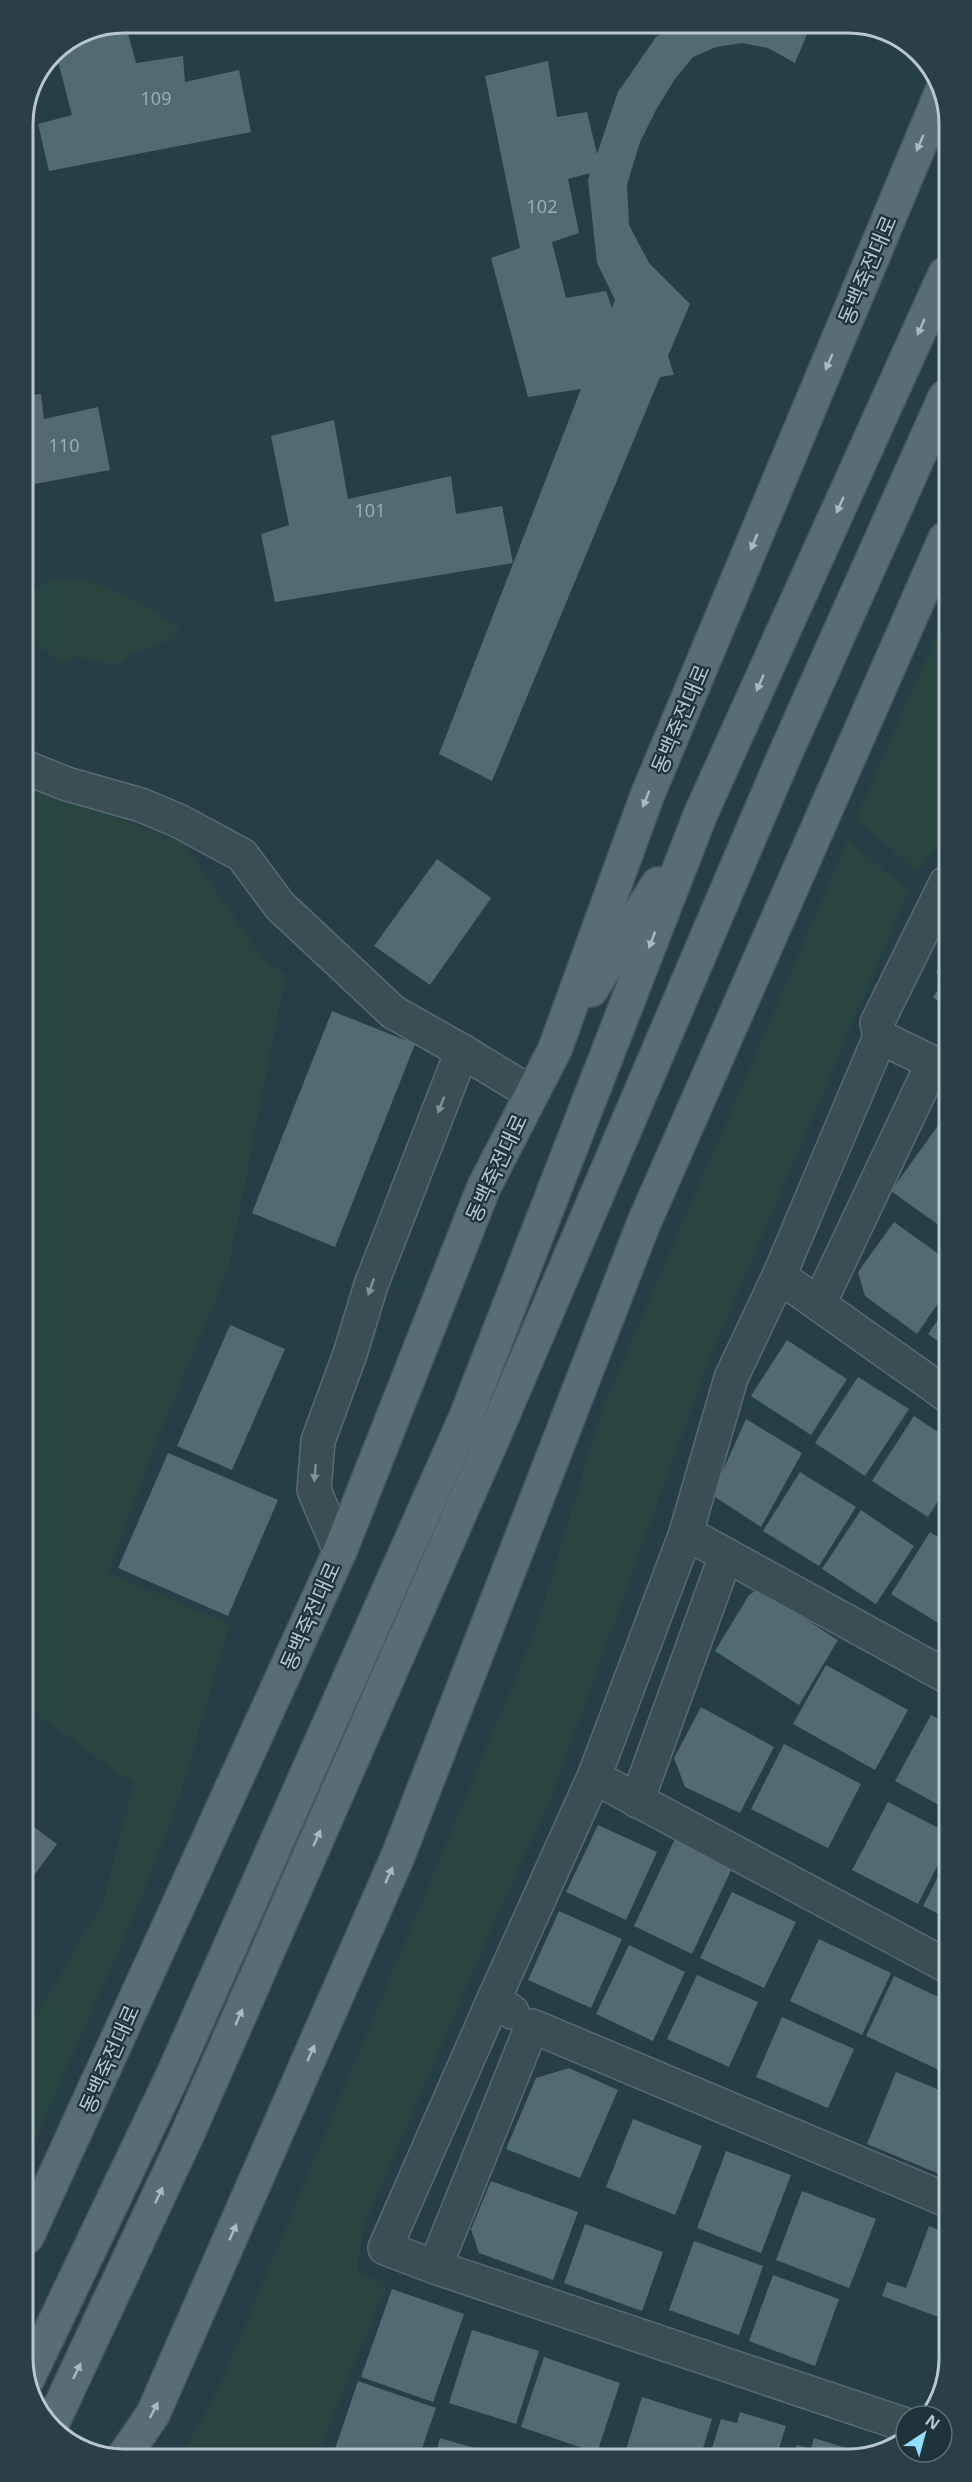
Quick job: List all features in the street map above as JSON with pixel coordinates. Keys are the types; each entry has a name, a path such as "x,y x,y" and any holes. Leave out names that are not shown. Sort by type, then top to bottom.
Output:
{"main road":[{"name":"동백죽전대로","path":"33,2224 339,1551 484,1187 555,1049 647,796 936,105"},
{"path":"34,2366 172,2077 466,1417 701,813 939,287"},
{"path":"55,2418 188,2133 496,1431 783,759 939,410"},
{"path":"129,2449 153,2414 398,1856 643,1224 939,553"},
{"path":"555,1049 701,813"}],"street":[{"path":"33,771 67,784 141,805 179,821 242,855 280,906 393,1012 462,1050 531,1093"},
{"path":"894,2421 435,2267 385,2248 594,1777 686,1533 731,1378 779,1276 880,1037 877,1023 939,897"},
{"path":"880,1037 939,1067"},
{"path":"339,1551 314,1490 318,1441 350,1354 371,1286 462,1050"},
{"path":"819,1304 939,1070"},
{"path":"779,1276 939,1389"},
{"path":"686,1533 939,1672"},
{"path":"638,1801 726,1555"},
{"path":"594,1777 939,1962"},
{"path":"494,1999 532,2026 939,2197"},
{"path":"435,2267 532,2026"}],"green space":[{"path":"55,580 84,580 146,606 179,627 175,638 134,653 122,663 104,663 77,656 63,663 33,645 33,589"},
{"path":"939,630 939,846 917,871 856,819"},
{"path":"33,785 184,844 263,959 286,975 228,1269 155,1445 108,1573 230,1624 175,1812 130,1925 33,2143 33,2021 103,1902 134,1784 33,1712"},
{"path":"848,840 909,891 709,1360 548,1806 505,1897 364,2226 357,2272 387,2284 320,2449 185,2449 221,2383 536,1629 602,1410"}],"building":[{"path":"128,33 136,63 183,56 185,82 239,70 251,132 49,171 38,124 72,115 58,61 73,48 89,40 106,35"},
{"path":"663,33 808,33 795,63 768,48 742,43 716,47 693,57 675,79 640,142 627,185 629,225 649,263 690,304 668,356 674,375 660,377 492,781 439,754 581,389 528,397 491,258 520,248 485,76 548,61 557,117 587,112 597,154 618,92 656,37","holes":["590,173 588,180 597,263 615,300 612,308 606,291 566,298 552,242 579,233 568,179"]},
{"path":"41,394 44,419 98,407 110,470 33,484 33,395"},
{"path":"334,420 348,499 451,476 456,514 502,506 513,563 275,602 261,534 289,525 271,436"},
{"path":"437,859 491,898 430,985 374,946"},
{"path":"939,989 939,1002 933,997"},
{"path":"332,1011 415,1044 335,1247 252,1213"},
{"path":"939,1124 939,1225 891,1191"},
{"path":"894,1222 939,1254 939,1302 917,1334 865,1296 858,1272"},
{"path":"939,1318 939,1342 928,1334"},
{"path":"230,1325 285,1349 232,1470 177,1446"},
{"path":"787,1340 847,1379 811,1435 751,1396"},
{"path":"858,1377 909,1409 865,1476 815,1443"},
{"path":"914,1416 939,1433 939,1500 928,1517 872,1481"},
{"path":"746,1419 802,1453 761,1527 712,1495"},
{"path":"168,1453 278,1500 228,1616 118,1568"},
{"path":"800,1472 856,1507 819,1566 763,1531"},
{"path":"861,1510 914,1546 876,1604 822,1569"},
{"path":"930,1532 939,1538 939,1623 891,1594"},
{"path":"758,1589 838,1640 799,1705 715,1651 749,1595"},
{"path":"826,1665 908,1710 875,1770 793,1724"},
{"path":"701,1707 774,1747 740,1813 685,1787 674,1758"},
{"path":"931,1715 939,1719 939,1805 895,1781"},
{"path":"784,1744 861,1784 828,1848 751,1809"},
{"path":"888,1802 939,1828 939,1863 918,1904 852,1870"},
{"path":"598,1825 657,1852 626,1920 566,1892"},
{"path":"33,1826 57,1844 33,1877"},
{"path":"675,1839 733,1866 692,1954 634,1926"},
{"path":"939,1875 939,1914 923,1906"},
{"path":"732,1892 796,1922 764,1988 700,1958"},
{"path":"559,1911 622,1939 591,2008 528,1980"},
{"path":"819,1939 891,1973 862,2035 790,2001"},
{"path":"629,1945 685,1972 653,2041 596,2014"},
{"path":"697,1975 758,2002 729,2067 667,2039"},
{"path":"894,1976 939,1997 939,2070 866,2036"},
{"path":"782,2017 854,2049 828,2108 756,2077"},
{"path":"569,2068 618,2090 580,2178 506,2149 536,2078"},
{"path":"896,2072 939,2090 939,2174 867,2144"},
{"path":"633,2119 702,2146 675,2215 606,2187"},
{"path":"726,2151 791,2175 761,2253 697,2228"},
{"path":"491,2181 578,2212 553,2280 479,2253 471,2229"},
{"path":"802,2191 876,2219 849,2288 776,2260"},
{"path":"585,2224 663,2252 642,2311 564,2283"},
{"path":"929,2226 939,2230 939,2317 882,2296 887,2282 906,2288"},
{"path":"694,2241 763,2266 739,2335 669,2310"},
{"path":"773,2275 839,2299 815,2366 749,2341"},
{"path":"392,2289 464,2314 433,2402 361,2377"},
{"path":"472,2330 539,2351 516,2424 449,2403"},
{"path":"544,2357 620,2383 598,2449 585,2449 521,2427"},
{"path":"358,2381 436,2408 422,2449 335,2449"},
{"path":"642,2397 712,2419 703,2449 626,2449"},
{"path":"740,2412 786,2426 779,2449 712,2449 721,2419 737,2423"},
{"path":"440,2438 478,2449 437,2449"},
{"path":"814,2438 849,2449 848,2449 811,2449"},
{"path":"797,2445 811,2449 796,2449"}]}
